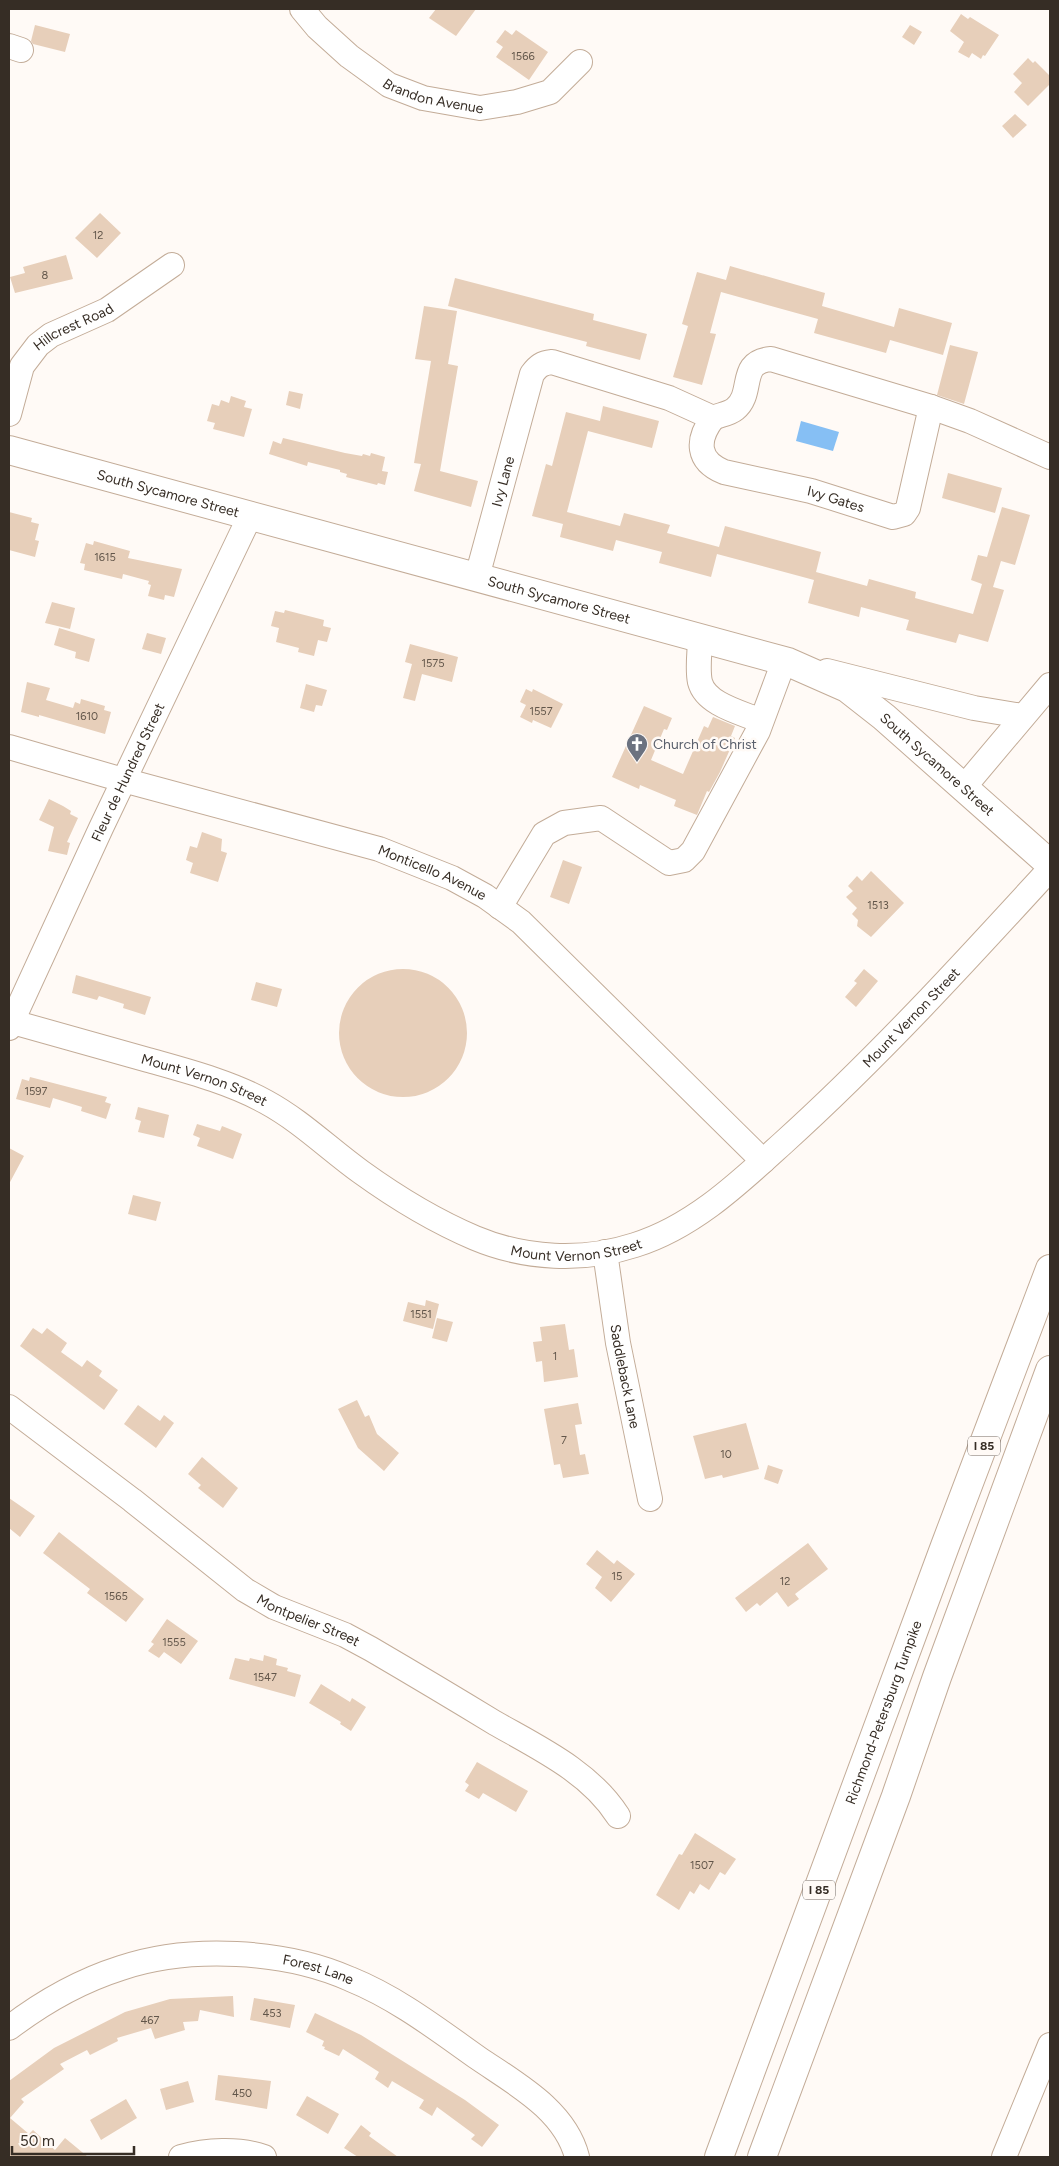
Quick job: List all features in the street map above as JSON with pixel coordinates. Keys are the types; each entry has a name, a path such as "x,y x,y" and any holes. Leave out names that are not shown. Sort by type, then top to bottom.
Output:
{"main road":[{"name":"South Sycamore Street","path":"9,450 786,661 847,688 964,787 1050,864"},
{"name":"Richmond-Petersburg Turnpike","path":"719,2157 944,1546 1050,1269"},
{"name":"I 85","path":"762,2157 896,1796 940,1667 1050,1370"}],"street":[{"name":"Brandon Avenue","path":"302,9 323,33 381,80 423,98 480,108 517,102 550,92 580,62"},
{"name":"Hillcrest Road","path":"9,414 22,366 38,345 51,335 107,310 172,265"},
{"path":"712,418 734,410 742,401 750,370 762,359 771,358 931,407 970,421 1050,458"},
{"name":"Ivy Lane","path":"477,577 528,386 532,374 537,367 552,362 669,398 712,418"},
{"name":"Ivy Gates","path":"712,418 705,428 702,439 704,455 714,468 724,472 811,491 893,517 904,514 908,508 931,407"},
{"name":"Fleur de Hundred Street","path":"10,1023 250,516"},
{"path":"700,638 700,682 706,694 716,701 761,721"},
{"path":"500,907 544,834 564,823 601,818 669,863 684,860 693,850 761,721 786,661 974,708 1022,716"},
{"path":"964,787 1050,685"},
{"name":"Monticello Avenue","path":"9,747 379,849 452,878 521,922 566,964 763,1161"},
{"name":"Mount Vernon Street","path":"10,1023 168,1066 246,1092 298,1122 360,1172 397,1197 446,1225 478,1239 519,1251 549,1256 604,1252 636,1245 694,1216 725,1195 875,1055 1050,869"},
{"name":"Saddleback Lane","path":"604,1252 618,1343 650,1499"},
{"name":"Montpelier Street","path":"9,1407 132,1500 246,1590 274,1607 345,1635 371,1649 550,1756 594,1786 618,1816"},
{"name":"Forest Lane","path":"9,2028 48,1999 121,1967 149,1960 214,1954 277,1958 349,1978 414,2013 533,2096 551,2113 566,2132 577,2157"},
{"path":"1004,2157 1050,2045"},
{"path":"181,2157 236,2152 264,2157"}],"water":[{"path":"801,421 839,432 833,451 796,441"}],"building":[{"path":"436,9 476,9 456,36 429,18"},
{"path":"961,14 968,19 970,17 999,35 981,59 972,53 969,58 958,52 964,42 950,31"},
{"path":"35,25 70,34 65,52 33,44 31,41"},
{"path":"910,25 922,32 914,45 902,37"},
{"path":"505,30 512,35 516,30 548,52 529,80 496,57 503,47 496,42"},
{"path":"1028,58 1033,63 1035,61 1050,76 1050,84 1028,106 1014,92 1022,83 1013,74"},
{"path":"1015,114 1027,125 1013,138 1002,126"},
{"path":"100,213 121,233 97,258 75,238"},
{"path":"66,255 73,279 15,293 10,277 25,273 23,267"},
{"path":"730,266 825,293 822,306 894,327 899,308 952,323 943,355 890,340 886,353 814,333 818,319 721,292 710,333 716,334 702,385 673,377 688,326 682,324 697,272 726,280"},
{"path":"455,278 594,314 593,320 647,334 640,360 586,346 587,342 448,306"},
{"path":"424,306 457,311 448,364 458,366 440,471 478,481 471,507 414,491 421,464 414,463 431,361 415,359"},
{"path":"950,345 978,352 964,404 937,395"},
{"path":"289,391 303,394 300,409 286,405"},
{"path":"231,396 246,401 244,407 252,409 244,437 213,429 215,423 207,421 212,404 219,406 221,400 229,403"},
{"path":"603,406 659,421 652,448 588,431 567,512 620,526 624,513 670,525 667,533 719,547 725,526 821,552 816,572 867,586 869,579 916,592 915,598 973,614 982,584 971,580 978,555 987,557 1002,507 1030,515 1015,565 1001,561 993,587 1004,590 988,642 959,634 956,643 906,630 909,620 861,607 859,617 808,603 814,580 717,554 711,577 659,563 662,552 616,540 613,551 560,537 563,524 532,516 546,464 552,466 566,412 600,421"},
{"path":"283,438 345,453 370,456 371,453 385,457 382,471 388,472 385,485 378,483 377,485 346,477 347,474 340,472 340,470 308,462 307,466 269,454 273,441 281,444"},
{"path":"948,473 1002,488 995,513 942,498"},
{"path":"9,512 32,518 31,522 39,524 35,540 39,541 35,557 9,550"},
{"path":"94,541 130,551 128,558 182,569 174,597 165,595 164,600 148,596 151,585 148,584 149,581 123,574 122,579 84,570 85,564 80,563 86,543 93,545"},
{"path":"52,602 75,608 70,629 45,623"},
{"path":"285,610 324,620 323,626 331,628 327,642 318,640 314,656 298,652 299,648 276,642 279,628 271,626 275,611 284,613"},
{"path":"59,628 95,639 89,662 75,658 76,652 54,645"},
{"path":"147,633 166,638 161,654 142,649"},
{"path":"410,644 458,657 452,682 422,674 415,701 403,698 412,664 405,662"},
{"path":"27,682 50,688 46,700 73,708 75,702 80,704 81,699 105,706 104,710 111,712 105,734 39,715 39,717 21,712"},
{"path":"306,684 327,690 322,706 316,705 314,712 300,708"},
{"path":"526,689 532,692 533,689 563,704 551,728 533,720 532,723 520,717 526,705 520,702"},
{"name":"Church of Christ","path":"644,706 672,718 667,730 664,729 651,760 683,774 704,726 708,728 713,717 735,726 731,736 735,738 720,772 709,792 707,791 697,815 674,806 676,800 640,785 639,789 612,777"},
{"path":"49,799 71,811 70,814 78,818 67,842 70,843 67,855 48,851 54,827 39,820"},
{"path":"202,832 222,839 221,851 227,853 218,882 190,873 193,863 186,860 190,846 197,848"},
{"path":"563,860 582,867 569,904 550,897"},
{"path":"871,871 904,903 871,937 857,926 858,920 852,914 857,908 846,897 853,891 848,886 857,876 862,881"},
{"path":"403,969 427,974 448,988 462,1009 467,1033 462,1057 448,1078 427,1092 403,1097 379,1092 358,1078 344,1057 339,1033 344,1009 358,988 379,974"},
{"path":"864,969 878,981 856,1007 845,997 857,983 854,981"},
{"path":"76,975 151,997 145,1015 123,1008 124,1004 99,996 97,1000 72,993"},
{"path":"256,982 282,989 277,1007 251,1000"},
{"path":"30,1077 107,1097 105,1102 111,1104 106,1119 81,1111 82,1107 53,1098 50,1108 16,1099 22,1079 29,1081"},
{"path":"138,1107 169,1115 164,1138 138,1132 141,1121 135,1119"},
{"path":"197,1124 220,1131 222,1126 242,1134 233,1159 197,1146 200,1138 193,1135"},
{"path":"9,1148 24,1156 9,1184"},
{"path":"133,1195 161,1202 156,1221 128,1214"},
{"path":"426,1300 439,1304 433,1329 403,1321 408,1302 425,1306"},
{"path":"437,1318 453,1322 447,1342 432,1338"},
{"path":"565,1324 569,1350 574,1349 578,1377 544,1382 542,1361 536,1362 533,1342 542,1341 540,1327"},
{"path":"33,1328 42,1334 47,1328 67,1343 61,1352 82,1367 87,1360 102,1371 99,1376 118,1390 104,1410 20,1346"},
{"path":"357,1400 365,1417 369,1415 377,1434 399,1453 384,1471 358,1448 338,1409"},
{"path":"578,1403 582,1424 575,1425 580,1455 585,1454 589,1474 563,1478 560,1464 554,1465 544,1409"},
{"path":"138,1405 160,1421 164,1415 174,1423 156,1448 124,1424"},
{"path":"746,1423 759,1469 723,1478 722,1475 705,1479 693,1436"},
{"path":"202,1457 238,1488 223,1508 198,1488 201,1485 188,1474"},
{"path":"768,1465 783,1470 778,1484 764,1479"},
{"path":"9,1498 35,1516 20,1537 9,1528"},
{"path":"59,1532 144,1599 126,1622 87,1593 90,1589 43,1553"},
{"path":"808,1543 828,1569 795,1594 799,1599 788,1607 777,1592 760,1606 757,1603 746,1612 735,1598"},
{"path":"597,1550 614,1564 617,1560 635,1574 611,1602 595,1588 602,1577 586,1564"},
{"path":"167,1619 198,1641 181,1664 164,1652 159,1658 148,1651 154,1644 151,1642"},
{"path":"264,1655 277,1659 276,1665 288,1668 287,1671 301,1675 295,1697 229,1679 235,1658 249,1661 250,1658 263,1661"},
{"path":"321,1684 350,1702 352,1698 366,1707 351,1731 340,1724 341,1722 309,1703"},
{"path":"477,1762 528,1791 516,1812 483,1793 479,1799 465,1791 469,1785 465,1782"},
{"path":"695,1833 736,1859 725,1875 720,1872 709,1890 700,1884 694,1894 690,1891 679,1910 656,1895 679,1854 682,1855"},
{"path":"233,1996 234,2017 200,2010 198,2021 183,2022 185,2030 155,2039 151,2028 117,2038 118,2041 90,2055 87,2050 60,2064 64,2069 21,2099 24,2102 10,2118 29,2134 33,2130 55,2150 65,2138 88,2157 9,2157 9,2081 54,2048 125,2012 170,1999"},
{"path":"254,1998 295,2005 290,2028 250,2020"},
{"path":"315,2013 361,2035 465,2100 499,2125 482,2147 471,2139 475,2135 437,2107 432,2116 419,2108 424,2100 392,2081 388,2088 375,2079 379,2072 343,2049 339,2056 324,2049 325,2047 322,2046 324,2041 306,2032"},
{"path":"218,2075 271,2081 267,2109 215,2100"},
{"path":"188,2081 194,2102 166,2110 160,2089"},
{"path":"307,2096 339,2114 328,2134 296,2115"},
{"path":"126,2099 137,2118 101,2140 90,2120"},
{"path":"361,2125 371,2133 369,2136 398,2157 358,2157 344,2148"}],"place":[{"name":"Church of Christ","path":"637,763"}]}
